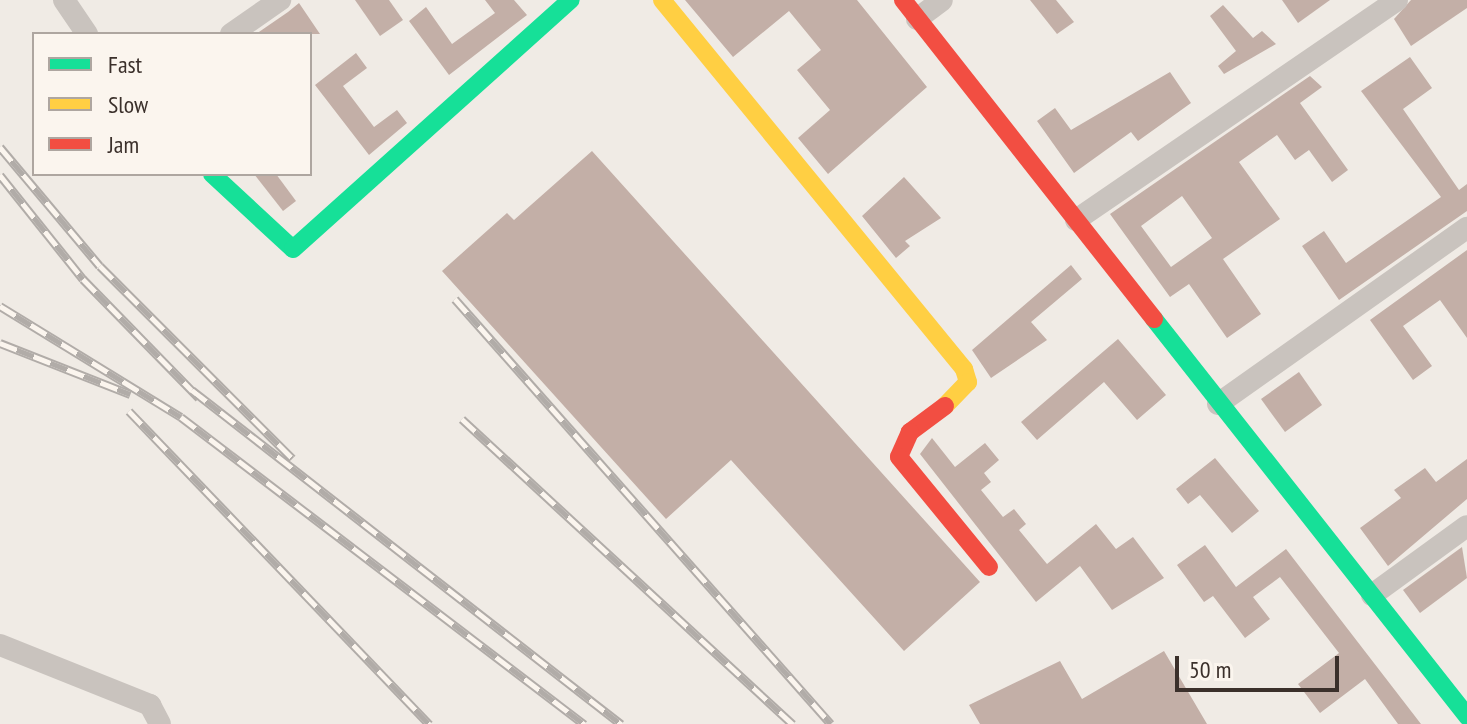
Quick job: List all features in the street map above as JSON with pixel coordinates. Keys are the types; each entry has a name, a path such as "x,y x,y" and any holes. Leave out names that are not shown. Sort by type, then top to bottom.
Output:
{"street":[{"path":"64,0 86,32"},
{"path":"234,32 280,0"},
{"path":"214,176 293,249 571,0"},
{"path":"662,0 964,369 968,382 960,395 910,432 899,457 989,567"},
{"path":"903,0 1218,404 1467,716"},
{"path":"917,19 942,0"},
{"path":"1076,220 1397,0"},
{"path":"1218,404 1467,228"},
{"path":"1372,595 1467,526"},
{"path":"0,645 150,705 160,724"}],"building":[{"path":"355,0 389,0 403,20 380,36"},
{"path":"485,0 514,0 527,15 449,75 409,21 426,7 452,44 495,13"},
{"path":"685,0 857,0 927,87 828,174 798,138 830,110 797,70 821,50 789,11 733,57"},
{"path":"1030,0 1056,0 1074,22 1057,34"},
{"path":"1282,0 1330,0 1298,23"},
{"path":"1411,0 1467,0 1467,8 1411,46 1394,19"},
{"path":"299,3 320,34 259,32"},
{"path":"1223,5 1253,38 1262,31 1276,44 1224,74 1218,66 1236,51 1210,16"},
{"path":"356,53 367,68 343,86 374,127 397,110 407,123 369,155 315,85"},
{"path":"1410,57 1432,88 1403,109 1459,190 1467,184 1467,211 1339,300 1302,246 1324,231 1346,263 1441,197 1361,91"},
{"path":"1170,72 1191,103 1138,141 1131,132 1074,173 1037,121 1055,108 1071,130"},
{"path":"1310,76 1322,87 1300,103 1348,170 1332,182 1309,150 1295,160 1277,135 1239,162 1280,219 1223,259 1261,314 1227,338 1189,284 1170,297 1110,214","holes":["1182,196 1212,238 1171,267 1141,226"]},
{"path":"592,151 980,582 904,651 731,460 666,519 442,271 507,213 514,220"},
{"path":"256,176 277,176 296,201 283,211"},
{"path":"904,177 941,218 905,241 910,246 896,258 862,216"},
{"path":"1467,250 1467,338 1440,300 1403,326 1432,366 1413,380 1370,320"},
{"path":"1071,265 1082,279 1031,322 1047,340 991,378 972,350"},
{"path":"1118,339 1166,395 1137,420 1104,382 1037,440 1021,422"},
{"path":"1299,372 1322,405 1285,432 1261,399"},
{"path":"932,438 955,467 985,443 999,460 984,473 991,482 981,490 1003,517 1014,509 1026,524 1019,530 1047,564 1096,524 1116,549 1133,537 1164,578 1112,610 1080,566 1036,602 920,454"},
{"path":"1215,458 1259,511 1232,533 1200,495 1188,504 1176,489"},
{"path":"1467,459 1467,499 1388,566 1360,528 1401,498 1394,490 1425,468 1436,482"},
{"path":"1205,545 1236,587 1286,549 1421,724 1398,724 1365,679 1320,713 1298,684 1339,653 1280,577 1253,597 1270,619 1245,638 1213,596 1204,602 1177,565"},
{"path":"1462,547 1467,578 1420,613 1403,590"},
{"path":"1164,651 1207,724 980,724 969,705 1060,661 1082,699"}],"railway":[{"path":"0,147 100,266 292,458"},
{"path":"0,175 83,279 199,398"},
{"path":"455,299 831,724"},
{"path":"0,306 181,417 584,724"},
{"path":"0,343 130,394"},
{"path":"192,390 621,724"},
{"path":"129,411 429,724"},
{"path":"462,419 793,724"}],"traffic: fast":[{"path":"214,176 293,249 571,0"},
{"path":"1154,319 1467,716"}],"traffic: slow":[{"path":"662,0 964,369 968,382 945,406"}],"traffic: jam":[{"path":"903,0 1154,319"},
{"path":"945,406 910,432 899,457 989,567"}]}
